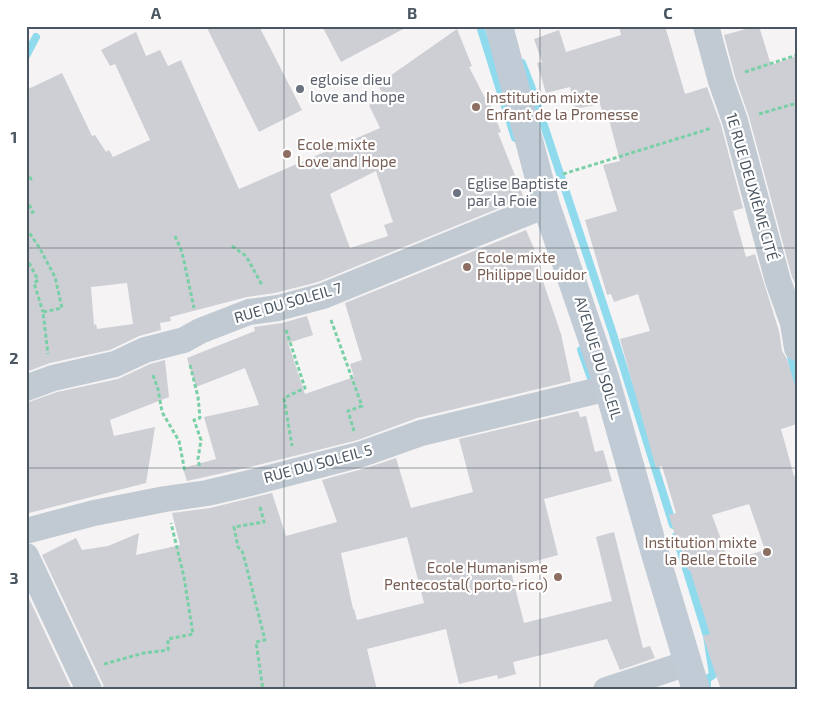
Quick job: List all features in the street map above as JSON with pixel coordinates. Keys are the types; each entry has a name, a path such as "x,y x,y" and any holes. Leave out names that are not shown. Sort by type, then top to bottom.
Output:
{"main road":[{"name":"AVENUE DU SOLEIL","path":"499,26 544,193 608,388 696,690"}],"street":[{"name":"1E RUE DEUXIÈME CITÉ","path":"706,26 778,281 793,323 797,348"},
{"name":"RUE DU SOLEIL 7","path":"26,388 53,378 115,364 145,350 192,335 249,312 276,308 323,296 544,193"},
{"name":"RUE DU SOLEIL 5","path":"26,530 94,513 254,482 362,454 421,433 608,388"},
{"path":"26,556 84,680"},
{"path":"606,690 688,663"}],"path":[{"path":"721,81 797,55"},
{"path":"544,193 734,121 797,103"},
{"path":"26,170 31,179 26,182"},
{"path":"26,199 33,212 26,214"},
{"path":"26,228 39,247 55,277 62,308 44,312"},
{"path":"84,680 144,653 168,650 168,639 193,634 184,577 186,495 198,460 201,440 194,420 200,418 200,407 182,252 175,236"},
{"path":"232,246 246,256 276,308 305,388 284,398 288,432 297,471"},
{"path":"26,257 38,280 34,283 44,312 46,341 53,378"},
{"path":"323,296 362,406 348,411 362,454"},
{"path":"145,350 158,389 162,412 179,441 189,492 186,495"},
{"path":"254,482 264,522 234,528 238,547 242,551 249,575 265,640 256,642 263,690"}],"building":[{"path":"206,26 259,26 302,110 259,132"},
{"path":"322,26 409,26 341,62"},
{"path":"619,26 665,26 685,94 707,87 721,125 743,208 733,211 746,257 755,254 779,331 782,351 787,359 797,392 797,424 781,429 794,476 797,476 797,690 721,690 703,636 710,634 690,570 688,570 678,545 669,515 676,513 662,466 656,468 620,339 650,331 638,294 614,302 611,294 607,295 585,220 617,211 603,165 620,161 608,116 604,117 600,104 575,109 570,87 546,93 537,63 542,62 534,39 559,30 566,52 621,35","holes":["749,504 765,550 729,561 712,515"]},
{"path":"759,26 771,65 797,56 797,283 795,283 792,277 749,117 735,77 724,35"},
{"path":"457,29 472,66 469,67 486,100 488,99 501,132 498,133 524,198 318,282 275,293 247,297 170,317 171,321 160,323 161,330 139,336 110,350 50,363 26,372 26,90 62,73 92,136 95,135 106,152 109,150 113,157 150,140 115,64 110,66 101,50 136,32 146,56 160,50 168,66 181,60 239,189 380,128 369,105 386,97 377,85","holes":["376,171 393,222 384,225 388,236 350,248 330,194","127,283 133,324 97,329 96,324 94,325 91,287"]},
{"path":"526,230 535,251 533,252 561,334 571,381 417,418 358,440 187,481 183,468 216,459 204,417 259,405 245,368 196,387 187,358 255,331 254,327 282,323 307,316 313,335 288,343 305,394 354,377 350,364 362,360 345,303"},
{"path":"165,360 169,397 110,420 114,436 155,427 146,483 29,513 26,503 26,403 57,392 118,379 150,364"},
{"path":"578,411 580,417 586,416 595,452 603,450 612,481 544,499 558,555 510,568 524,623 612,601 596,537 614,532 643,648 650,646 655,658 620,670 607,639 513,662 516,674 498,679 497,675 459,684 446,629 367,649 377,690 104,690 103,684 42,555 76,538 82,550 108,546 139,533 136,555 180,545 172,513 210,508 272,493 286,536 337,522 322,480 396,458 411,508 473,492 459,439","holes":["407,537 424,603 357,620 341,553"]},
{"path":"26,592 72,690 26,690"}],"waterway":[{"path":"480,26 515,138"},
{"path":"26,56 36,37"},
{"path":"522,63 612,331 673,525"},
{"path":"581,350 593,384"},
{"path":"790,352 797,384"},
{"path":"676,536 707,636 713,675 707,679 707,688"}],"place":[{"name":"egloise dieu love and hope","path":"300,89"},
{"name":"Institution mixte Enfant de la Promesse","path":"476,107"},
{"name":"Ecole mixte Love and Hope","path":"287,154"},
{"name":"Eglise Baptiste par la Foie","path":"457,193"},
{"name":"Ecole mixte Philippe Louidor","path":"467,267"},
{"name":"Institution mixte la Belle Etoile","path":"767,552"},
{"name":"Ecole Humanisme Pentecostal( porto-rico)","path":"558,577"}]}
